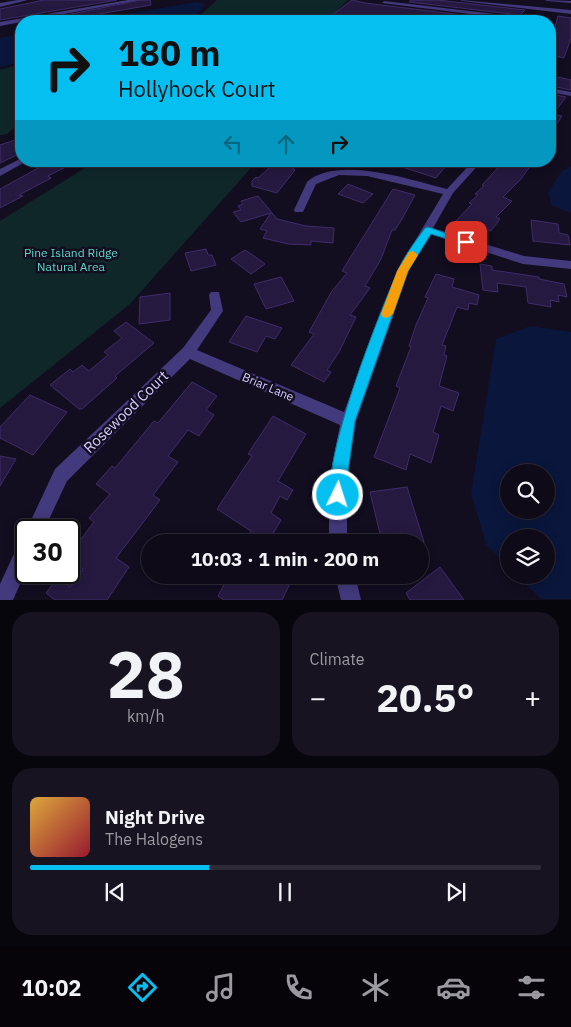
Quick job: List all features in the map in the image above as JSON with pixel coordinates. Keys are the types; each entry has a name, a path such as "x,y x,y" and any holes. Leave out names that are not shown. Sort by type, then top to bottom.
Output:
{"street":[{"path":"0,4 26,0"},
{"path":"51,15 137,0"},
{"path":"462,0 571,13"},
{"path":"486,0 493,4"},
{"path":"545,15 547,0 571,2"},
{"path":"384,2 489,15"},
{"path":"0,24 15,21"},
{"path":"556,91 571,94"},
{"path":"0,173 15,165"},
{"path":"338,534 338,480 348,421 403,271 449,192 472,167"},
{"path":"300,210 312,182 338,172 367,172 449,192"},
{"path":"428,230 523,260 571,265"},
{"name":"Rosewood Court","path":"40,519 61,475 188,352 217,311 215,295"},
{"name":"Briar Lane","path":"188,352 348,421"},
{"path":"3,600 15,574"},
{"path":"347,584 351,600"}],"green space":[{"path":"217,0 348,0 332,15 200,15"},
{"path":"15,66 15,127 7,134 0,135 0,70"},
{"name":"Pine Island Ridge Natural Area","path":"86,167 252,167 130,304 0,408 0,221"}],"water":[{"path":"196,2 202,3 205,6 197,15 121,15"},
{"path":"15,35 15,63 0,67 0,38"},
{"path":"571,166 571,213 551,205 548,192 562,171"},
{"path":"530,326 571,332 571,599 541,599 525,584 555,584 555,529 500,529 500,558 486,545 471,493 496,339"}],"building":[{"path":"44,0 117,0 29,15 15,15 15,17 0,20 0,9"},
{"path":"141,0 150,0 151,5 94,15 66,15"},
{"path":"352,0 463,15 349,15 332,15"},
{"path":"411,0 438,0 525,10 520,15 409,2"},
{"path":"558,16 571,18 571,38 564,58 556,56 556,23"},
{"path":"558,77 571,80 571,90 556,87"},
{"path":"556,95 566,97 556,110"},
{"path":"556,115 562,116 556,125"},
{"path":"15,140 15,156 0,163 0,145"},
{"path":"40,167 65,167 48,176 51,178 19,195 23,196 0,208 0,189"},
{"path":"270,167 295,167 293,169 295,170 277,193 252,186 252,181 256,177 258,178"},
{"path":"402,167 445,167 436,178"},
{"path":"498,167 530,167 503,197 512,201 496,217 500,219 491,231 478,225 474,230 455,222 472,204 469,203 478,195 475,194 484,186 482,185"},
{"path":"348,184 373,194 363,203 338,194"},
{"path":"393,189 415,195 395,230 392,230 381,259 365,286 370,288 350,315 356,317 339,352 327,370 331,372 324,382 291,365 314,334 309,332 332,291 347,273 342,271"},
{"path":"258,196 277,219 306,226 334,228 333,243 311,241 311,245 288,244 263,238 267,231 260,229 271,213 241,222 233,212 241,210 238,206 243,204 241,201"},
{"path":"531,220 558,224 559,233 568,235 570,245 533,241"},
{"path":"206,249 208,255 212,255 216,265 191,271 185,253"},
{"path":"245,250 265,264 251,274 231,259"},
{"path":"480,264 492,266 492,270 539,277 539,279 564,284 567,297 558,295 559,302 550,300 551,307 528,303 526,287 497,283 498,292 483,290"},
{"path":"436,274 454,279 452,287 479,295 477,305 469,303 468,310 457,307 442,345 446,346 444,355 447,356 439,386 459,393 453,411 441,406 433,432 439,435 431,463 410,454 406,470 374,457 400,388 396,386 411,347 409,346 416,325 428,298 425,297"},
{"path":"281,277 294,301 266,309 254,284"},
{"path":"170,293 170,320 139,324 140,297"},
{"path":"246,316 282,328 275,339 266,336 257,352 229,342"},
{"path":"126,322 154,343 115,376 117,378 82,409 79,409 50,385 70,369 73,372 82,365 89,371 108,355 104,352 122,338 114,331"},
{"path":"192,382 217,396 206,410 214,415 199,436 188,430 168,456 178,462 153,495 160,500 116,558 129,567 107,600 55,600 46,593 53,584 66,584 70,587 72,584 80,584 80,573 83,569 80,567 80,540 94,522 89,518 110,494 96,484 112,466 115,468 154,421 158,423"},
{"path":"30,395 67,412 33,455 0,438 0,427"},
{"path":"273,416 306,434 278,481 293,490 287,500 280,496 271,513 281,520 273,534 249,534 251,531 217,509 252,456 248,454"},
{"path":"0,456 16,459 0,486"},
{"path":"407,487 422,534 380,534 370,492"},
{"path":"440,567 464,600 410,600 406,593 418,584 429,584 429,575"},
{"path":"224,584 290,584 282,600 224,600 218,596"}],"slow traffic":[{"path":"387,314 403,271 413,255"}],"route":[{"path":"338,495 338,480 348,421 403,271 428,230 466,242"}]}
